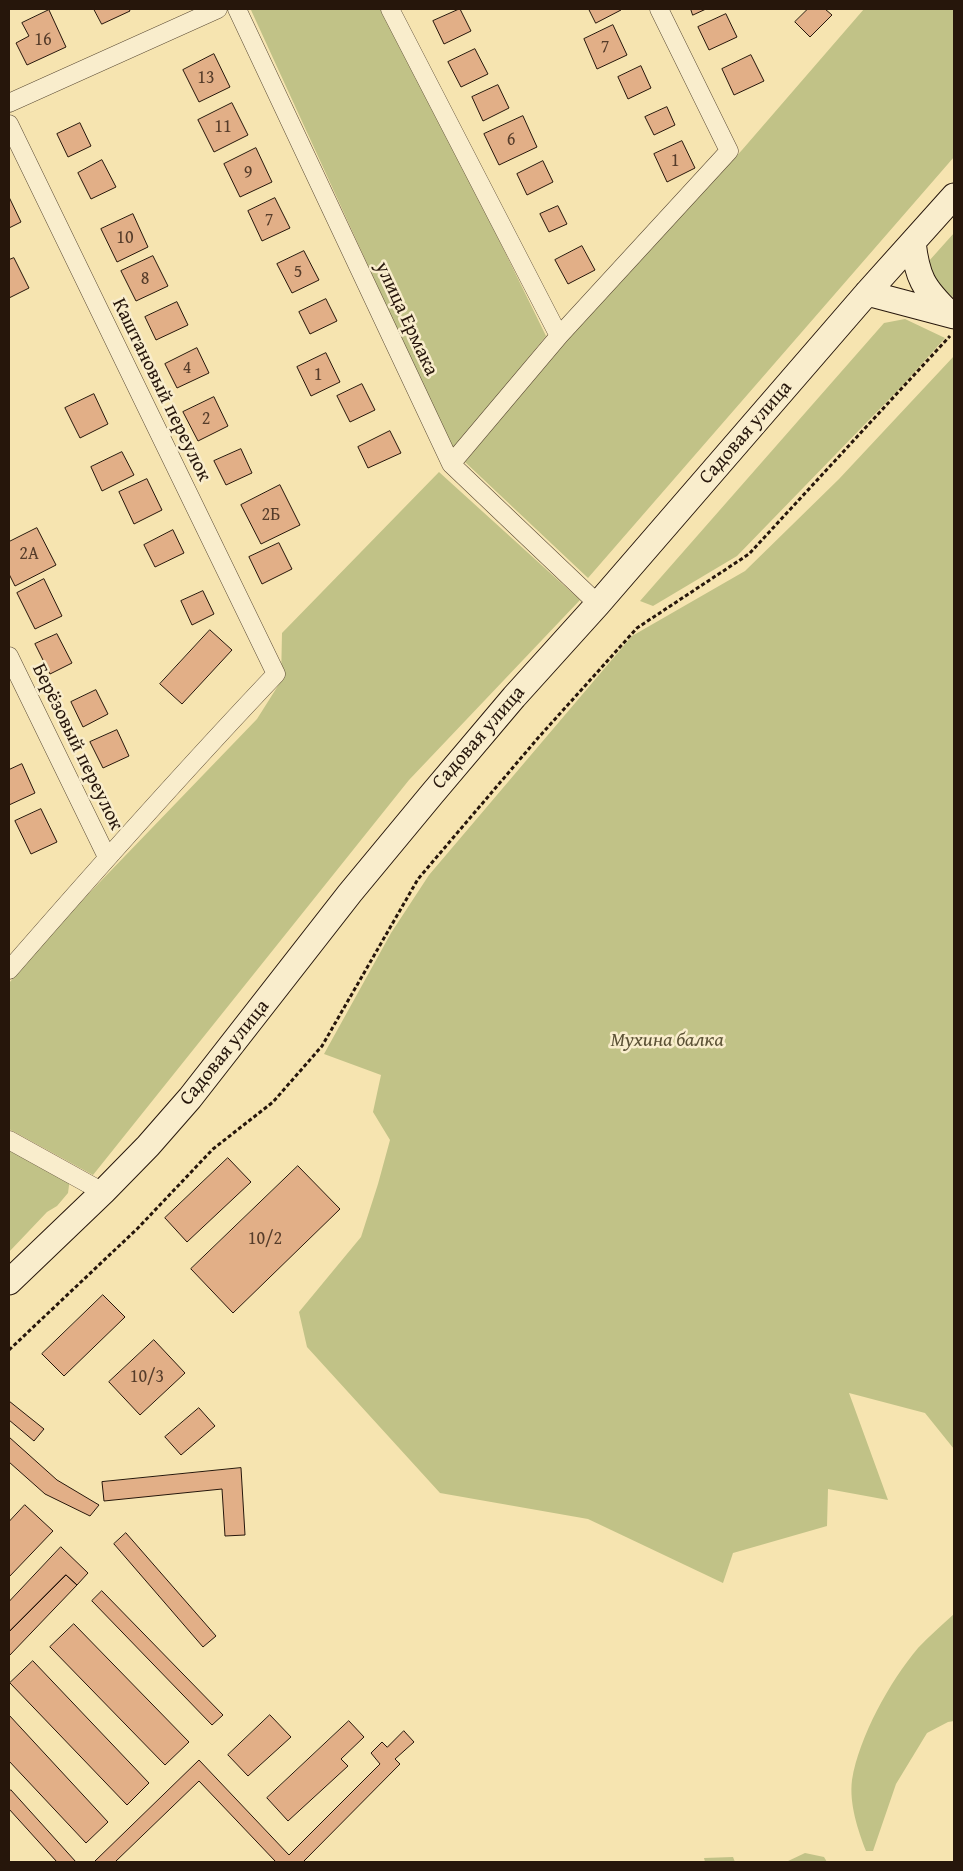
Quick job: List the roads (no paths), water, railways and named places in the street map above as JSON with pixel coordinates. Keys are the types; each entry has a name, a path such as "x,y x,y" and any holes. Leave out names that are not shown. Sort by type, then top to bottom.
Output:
{"main road":[{"name":"Садовая улица","path":"9,1282 103,1192 148,1146 190,1098 350,893 514,697 598,604 867,293 954,196"},
{"path":"913,242 916,268 922,283 952,320"},
{"path":"867,293 952,320"}],"street":[{"path":"9,103 218,9"},
{"name":"улица Ермака","path":"237,9 451,464 598,604"},
{"path":"390,9 559,336"},
{"path":"451,464 559,336 729,151 659,9"},
{"name":"Каштановый переулок","path":"9,124 276,674 107,857"},
{"name":"Берёзовый переулок","path":"9,656 107,857"},
{"path":"9,970 107,857"},
{"path":"9,1140 103,1192"}],"park label":[{"name":"Мухина балка","path":"667,1041"}]}
